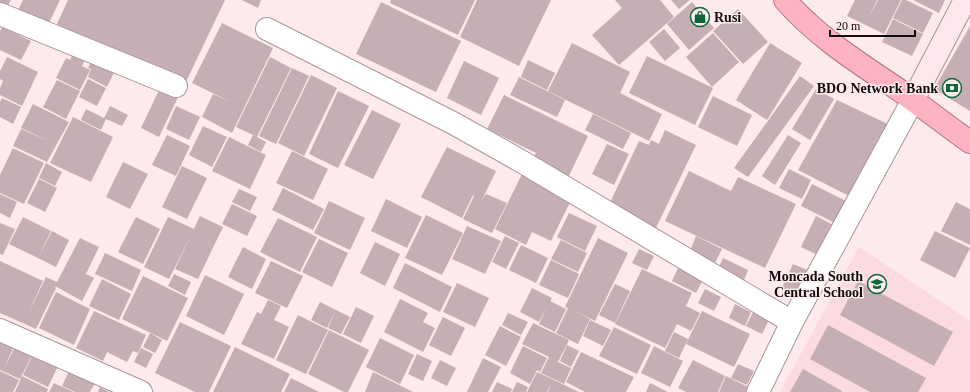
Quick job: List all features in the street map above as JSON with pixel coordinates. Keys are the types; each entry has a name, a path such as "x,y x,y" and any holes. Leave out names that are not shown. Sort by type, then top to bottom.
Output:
{"highway":[{"path":"785,0 812,28 841,51 913,100 970,142"}],"street":[{"path":"758,392 792,322 913,100 965,0"},
{"path":"0,14 176,86"},
{"path":"267,29 486,142 792,322"},
{"path":"0,330 141,392"}],"shaded area":[{"name":"Moncada South Central School","path":"859,247 970,321 970,392 780,392"}],"building":[{"path":"0,0 11,0 7,8 0,5"},
{"path":"23,0 60,0 47,27 17,12"},
{"path":"68,0 225,0 184,86 57,24"},
{"path":"242,0 261,0 258,8"},
{"path":"391,0 475,0 458,35 390,3"},
{"path":"477,0 551,0 519,66 460,37"},
{"path":"615,0 660,0 674,17 619,65 592,35 622,8"},
{"path":"671,0 690,0 679,9"},
{"path":"855,0 877,0 868,19 878,0 901,0 884,34 847,16"},
{"path":"902,0 906,0 933,13 923,33 893,18"},
{"path":"913,0 945,0 939,13"},
{"path":"381,2 461,41 436,92 356,54"},
{"path":"692,2 714,28 689,50 667,24"},
{"path":"738,9 768,42 743,64 713,31"},
{"path":"893,19 923,34 912,56 882,42"},
{"path":"222,23 273,48 232,133 202,117 213,94 231,102 192,83"},
{"path":"970,26 970,111 934,89"},
{"path":"2,27 31,41 21,60 0,50 0,31"},
{"path":"664,29 680,48 665,61 649,42"},
{"path":"713,33 739,62 712,87 686,57"},
{"path":"572,43 630,72 620,93 662,114 649,141 548,91"},
{"path":"770,43 802,63 767,120 736,100"},
{"path":"76,47 88,52 82,66 70,60"},
{"path":"94,55 117,66 107,87 88,77 91,69 88,68"},
{"path":"647,56 713,88 695,125 629,93"},
{"path":"7,57 38,72 22,106 0,95 0,88 3,81 0,79 0,71"},
{"path":"270,57 291,68 257,137 266,142 261,152 248,145 253,135 236,127"},
{"path":"66,58 90,70 80,90 56,78"},
{"path":"528,60 555,73 547,90 521,77"},
{"path":"464,61 499,78 481,115 447,98"},
{"path":"292,68 309,76 276,144 259,136"},
{"path":"311,75 337,88 304,156 278,143"},
{"path":"800,76 814,86 748,177 734,168"},
{"path":"519,77 565,100 557,117 510,95"},
{"path":"88,79 106,88 97,106 79,97"},
{"path":"57,80 80,91 66,119 43,107"},
{"path":"162,84 180,93 159,137 141,128"},
{"path":"816,89 834,99 810,140 792,129"},
{"path":"338,91 369,106 338,168 309,154"},
{"path":"504,95 588,136 568,178 532,160 536,153 487,129"},
{"path":"713,96 752,115 737,146 698,127"},
{"path":"2,98 21,107 13,124 0,117 0,102"},
{"path":"837,100 892,126 855,199 798,170"},
{"path":"33,104 69,122 47,162 13,146 21,129 49,141 21,128"},
{"path":"110,106 128,115 122,126 106,119 101,130 81,120 86,109 104,118"},
{"path":"176,106 200,117 189,140 166,129"},
{"path":"372,110 401,124 373,179 344,165"},
{"path":"593,114 631,133 623,149 585,130"},
{"path":"73,117 113,137 91,182 50,163"},
{"path":"203,126 227,137 212,167 189,155"},
{"path":"665,130 696,145 654,232 607,209 639,141 649,145 651,140 659,144"},
{"path":"167,135 190,146 176,176 152,165"},
{"path":"788,135 801,143 775,185 762,176"},
{"path":"229,137 266,155 250,189 212,171"},
{"path":"607,144 629,154 614,185 592,174"},
{"path":"447,147 496,171 482,200 486,194 507,203 492,233 463,219 474,196 473,195 462,218 421,197"},
{"path":"13,148 44,163 24,204 0,193 0,175"},
{"path":"292,151 328,169 313,200 276,183"},
{"path":"123,162 148,174 130,209 106,197"},
{"path":"46,163 62,172 55,186 39,178"},
{"path":"182,166 207,178 187,219 162,207"},
{"path":"789,169 811,180 802,199 779,188"},
{"path":"689,171 731,191 738,177 796,204 765,268 665,221"},
{"path":"522,174 572,198 551,241 532,232 526,245 495,229"},
{"path":"39,179 57,188 45,212 27,203"},
{"path":"812,184 848,202 837,224 801,206"},
{"path":"283,188 324,209 313,230 272,210"},
{"path":"239,189 257,197 250,211 232,202"},
{"path":"0,194 17,202 10,218 0,213"},
{"path":"386,199 422,217 407,248 371,231"},
{"path":"329,201 365,218 350,250 314,233"},
{"path":"956,202 970,209 970,245 941,231"},
{"path":"232,204 257,216 247,236 222,224"},
{"path":"569,213 597,226 585,251 557,237"},
{"path":"426,215 463,233 442,275 405,258"},
{"path":"200,216 223,227 198,279 175,269"},
{"path":"816,216 839,228 824,258 801,247"},
{"path":"23,217 51,231 38,258 9,244"},
{"path":"136,217 160,229 143,264 118,252"},
{"path":"168,217 194,229 169,279 144,267"},
{"path":"278,218 317,237 300,272 260,252"},
{"path":"0,223 15,229 3,255 0,254"},
{"path":"467,226 501,241 485,274 452,259"},
{"path":"52,231 69,240 56,267 38,258"},
{"path":"935,231 970,248 955,278 920,260"},
{"path":"505,236 519,243 506,269 492,262"},
{"path":"696,236 722,249 715,263 690,251"},
{"path":"80,238 99,247 86,274 94,278 82,301 55,286 56,288 36,329 0,313 0,261 43,281 27,316 46,277 57,282"},
{"path":"598,238 628,253 595,321 570,309 590,319 578,344 556,333 568,308 565,307"},
{"path":"319,239 348,253 332,287 302,272"},
{"path":"561,240 587,253 578,272 551,259"},
{"path":"375,242 400,254 385,286 360,273"},
{"path":"521,245 548,258 536,283 509,270"},
{"path":"243,247 266,259 252,289 228,277"},
{"path":"639,249 654,256 647,270 632,263"},
{"path":"105,253 141,270 132,291 95,274"},
{"path":"723,258 748,270 742,285 716,273"},
{"path":"551,260 579,274 568,298 539,285"},
{"path":"271,261 303,276 287,308 255,293"},
{"path":"681,262 706,274 696,293 672,281"},
{"path":"405,263 452,287 440,312 393,288"},
{"path":"793,264 814,273 802,298 782,288"},
{"path":"642,269 692,293 686,306 700,313 691,331 677,324 665,348 615,324"},
{"path":"174,274 191,282 185,295 168,286"},
{"path":"205,275 244,294 224,335 186,316"},
{"path":"143,276 188,298 167,341 122,319"},
{"path":"102,279 131,294 119,320 89,306"},
{"path":"858,281 953,332 934,366 840,315"},
{"path":"457,283 489,298 475,327 443,312"},
{"path":"615,284 630,291 615,323 599,315"},
{"path":"532,288 552,298 539,322 520,312"},
{"path":"705,289 721,297 714,311 698,303"},
{"path":"56,292 90,309 74,345 39,328"},
{"path":"400,299 428,313 423,322 435,328 423,352 384,332"},
{"path":"268,300 281,306 274,320 289,327 274,359 241,344 257,312 261,314"},
{"path":"550,301 566,309 555,332 539,324"},
{"path":"320,302 336,310 327,328 311,320"},
{"path":"735,304 751,312 745,326 729,318"},
{"path":"356,307 374,316 361,343 343,334"},
{"path":"336,310 350,317 341,334 328,328"},
{"path":"94,311 146,335 138,353 133,351 127,362 107,352 103,361 76,348"},
{"path":"702,311 750,334 734,367 686,344"},
{"path":"753,312 769,320 762,334 746,326"},
{"path":"508,313 528,322 521,335 502,325"},
{"path":"298,315 328,330 306,374 276,360"},
{"path":"443,317 465,328 451,356 429,345"},
{"path":"590,320 611,330 603,346 583,336"},
{"path":"180,322 231,346 209,392 195,392 155,373"},
{"path":"533,323 569,340 558,362 571,368 564,384 541,373 549,357 522,344"},
{"path":"828,325 926,378 918,392 870,392 810,359"},
{"path":"500,326 521,337 506,366 485,355"},
{"path":"614,327 651,345 637,374 599,356"},
{"path":"329,330 369,350 348,392 344,392 308,374"},
{"path":"674,332 688,339 679,358 665,351"},
{"path":"150,333 162,340 155,353 143,347"},
{"path":"2,338 15,344 4,368 15,347 32,355 20,379 0,370 0,343"},
{"path":"380,338 414,355 400,384 366,367"},
{"path":"567,345 579,351 571,367 560,361"},
{"path":"523,346 547,358 540,372 537,370 530,384 510,373"},
{"path":"654,346 683,361 670,387 641,373"},
{"path":"235,347 290,374 281,392 213,392"},
{"path":"141,348 153,354 146,368 134,362"},
{"path":"581,352 634,377 626,392 585,392 566,382"},
{"path":"33,354 58,366 48,387 23,375"},
{"path":"417,354 432,361 423,381 408,374"},
{"path":"483,358 501,367 488,392 467,392"},
{"path":"440,360 456,368 447,386 431,378"},
{"path":"693,360 725,376 718,392 686,392 678,388"},
{"path":"738,364 754,371 747,385 731,378"},
{"path":"70,369 96,381 90,392 75,392 62,386"},
{"path":"803,369 842,391 790,392"},
{"path":"0,371 19,380 13,392 0,392"},
{"path":"373,372 413,392 365,392"},
{"path":"537,372 579,392 548,392 551,384 547,392 527,392"},
{"path":"22,376 48,389 47,392 15,392"},
{"path":"726,376 750,388 748,392 719,392"},
{"path":"291,378 319,392 284,392"},
{"path":"497,382 512,389 511,392 492,392"},
{"path":"517,382 528,387 526,392 512,392"},
{"path":"54,383 73,392 49,392"},
{"path":"650,383 668,392 646,392"},
{"path":"100,387 109,392 98,392"}],"place":[{"name":"Rusi","path":"700,17"},
{"name":"BDO Network Bank","path":"952,88"},
{"name":"Moncada South Central School","path":"877,284"}]}
